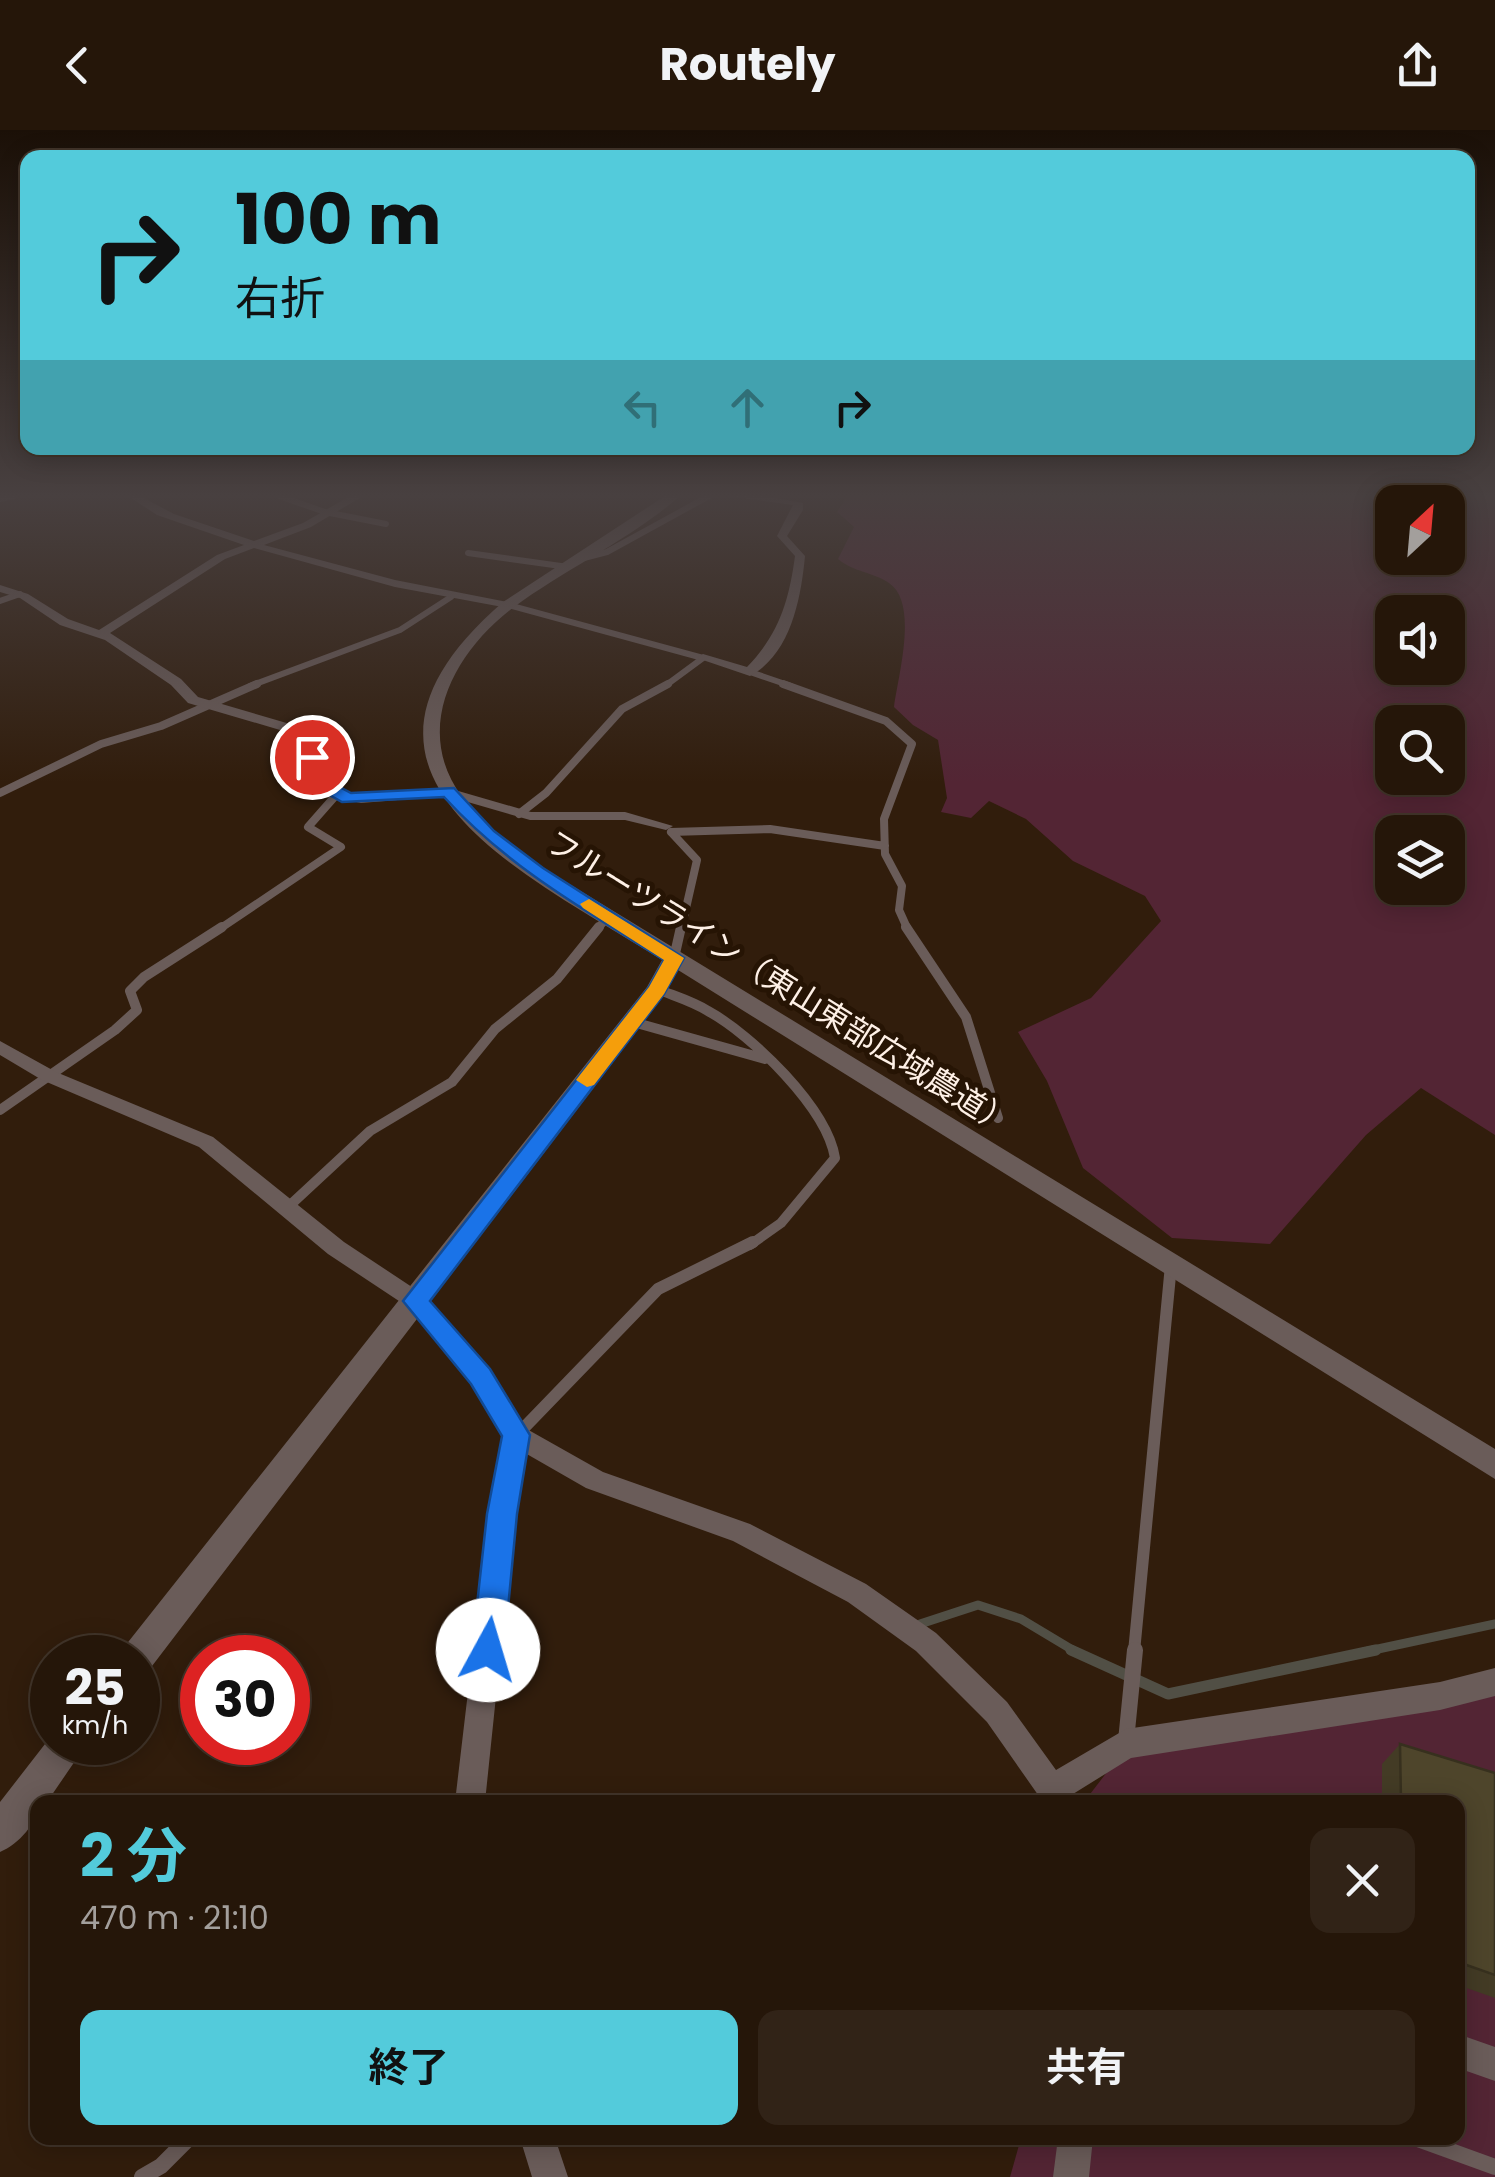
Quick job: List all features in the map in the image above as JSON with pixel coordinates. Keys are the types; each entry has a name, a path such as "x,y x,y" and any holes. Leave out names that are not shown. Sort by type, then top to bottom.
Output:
{"street":[{"path":"12,592 64,622 101,634 204,704 284,727 306,742 337,794 361,799 448,792 519,814 625,816 668,829"},
{"path":"101,634 167,592"},
{"path":"429,592 508,606"},
{"name":"フルーツライン（東山東部広域農道）","path":"530,592 508,606 460,650 445,672 433,704 431,742 448,792 473,821 512,854 674,958 1495,1465"},
{"path":"704,658 750,672 778,641 795,606 796,592"},
{"path":"155,1635 657,989 674,958"},
{"path":"0,1046 49,1076 206,1142 336,1248 416,1301 480,1376 516,1435 595,1480 741,1532 856,1594 926,1642 998,1712 1055,1795"},
{"path":"471,1795 502,1514 516,1435"},
{"path":"1057,1795 1126,1734 1440,1696 1495,1682"},
{"path":"0,1832 52,1765"},
{"path":"1465,2053 1495,2064"},
{"path":"540,2145 550,2177"},
{"path":"1071,2177 1075,2145"}],"lane":[{"path":"0,601 20,594"},
{"path":"0,794 101,744 161,726 204,704 400,630 451,597"},
{"path":"508,606 704,658"},
{"path":"519,814 546,793 622,709 664,687 704,658"},
{"path":"750,672 898,726 911,739 884,819 884,846 902,886 899,910 966,1017 998,1118"},
{"path":"0,1110 137,1010 130,991 144,977 289,885 340,847 308,826 337,794"},
{"path":"668,829 770,828 884,846"},
{"path":"668,829 697,860 674,958"},
{"path":"286,1209 370,1130 452,1082 496,1029 556,979 608,916"},
{"path":"516,1435 658,1289 741,1251 781,1224 835,1158 834,1140 769,1060 718,1017 657,989"},
{"path":"632,1021 769,1060"},
{"path":"0,1097 29,1090"},
{"path":"1126,1734 1171,1264"},
{"path":"142,2177 161,2166 182,2145"},
{"path":"1434,2145 1495,2167"}],"shaded area":[{"path":"897,592 1495,592 1495,1135 1421,1088 1366,1135 1270,1244 1172,1238 1083,1168 1047,1081 1018,1032 1091,998 1161,921 1145,896 1073,861 1026,819 989,801 971,818 941,812 947,798 938,740 894,707 904,641 903,606"},
{"path":"1495,1672 1495,2177 1010,2177 1019,2145 1465,2145 1465,1795 1089,1795 1127,1746"}],"building":[{"path":"1400,1744 1495,1773 1495,1975 1465,1964 1465,1795 1401,1795"}],"waterway":[{"path":"920,1624 978,1605 1021,1619 1076,1652"},
{"path":"1364,1652 1495,1624"},
{"path":"1071,1650 1168,1694 1376,1650"}],"slow traffic":[{"path":"587,1080 657,989 674,958 589,904"}],"route":[{"path":"312,757 332,789 348,798 448,792 488,835 536,872 674,958 657,989 416,1301 480,1376 516,1435 502,1514 488,1650"}]}
